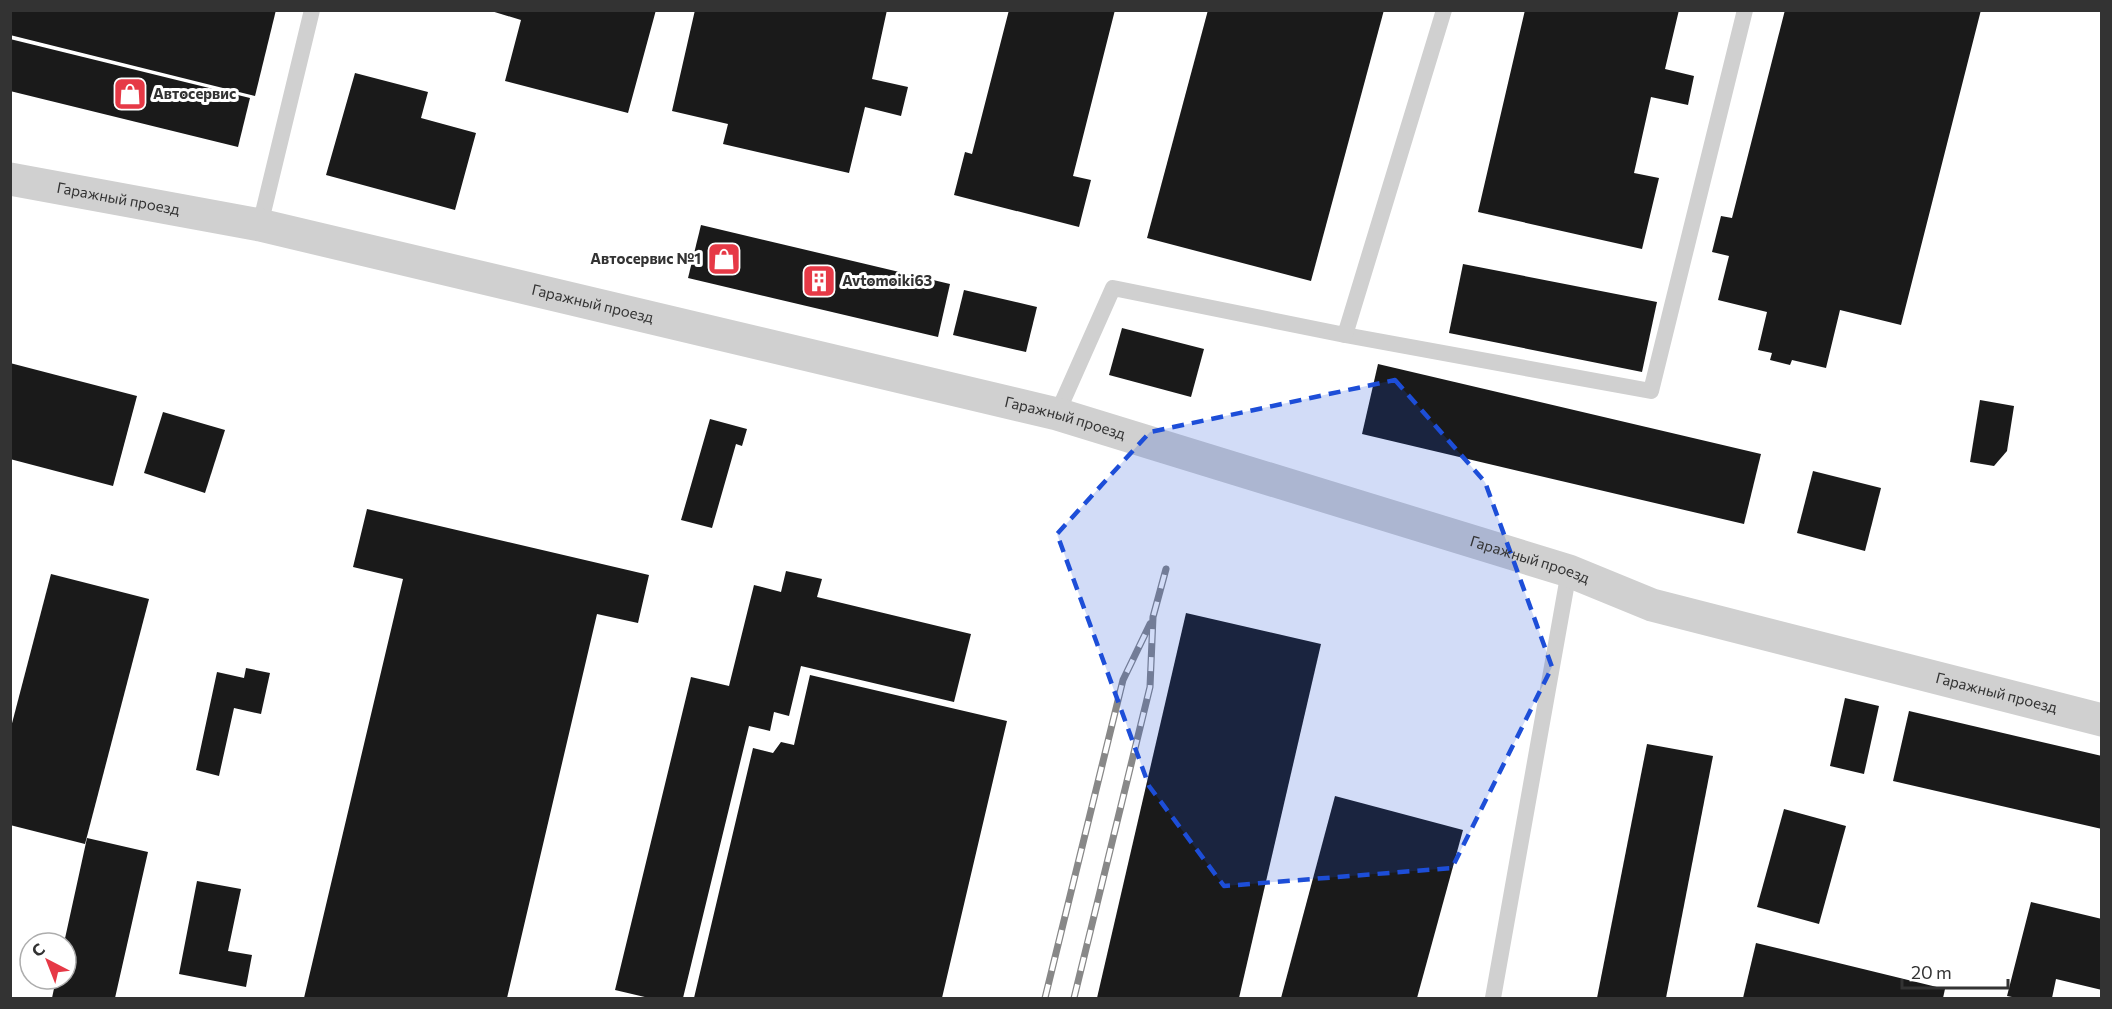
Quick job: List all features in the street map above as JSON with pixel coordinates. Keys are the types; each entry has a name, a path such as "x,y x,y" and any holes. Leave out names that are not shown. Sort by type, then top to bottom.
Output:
{"street":[{"name":"Гаражный проезд","path":"10,179 260,225 1057,414 1569,571 1652,605 2102,720"}],"lane":[{"path":"260,225 312,10"},
{"path":"1345,335 1444,10"},
{"path":"1057,414 1113,288 1345,335 1651,391 1745,10"},
{"path":"1493,999 1569,571"}],"highlighted area":[{"path":"1395,380 1485,482 1552,667 1452,868 1224,886 1149,786 1057,534 1150,432"}],"building":[{"path":"10,10 276,10 255,96 10,35"},
{"path":"488,10 656,10 628,113 505,81 521,20"},
{"path":"695,10 887,10 872,79 908,87 901,116 865,107 849,173 723,144 728,124 672,111"},
{"path":"1009,10 1115,10 1073,176 1091,180 1079,227 954,195 965,152 972,154"},
{"path":"1208,10 1384,10 1311,281 1147,238"},
{"path":"1525,10 1679,10 1665,69 1694,76 1688,105 1651,97 1634,173 1659,178 1642,249 1478,212"},
{"path":"1785,10 1981,10 1901,325 1840,310 1826,368 1792,360 1790,365 1770,360 1772,353 1758,350 1767,312 1718,300 1729,256 1712,252 1721,216 1732,218"},
{"name":"Автосервис","path":"10,39 250,98 238,147 10,91"},
{"path":"355,73 428,92 421,118 476,133 455,210 326,175"},
{"name":"Avtomoiki63","path":"701,225 950,284 938,337 688,278"},
{"path":"1463,264 1657,302 1642,372 1449,333"},
{"path":"964,290 1037,307 1026,352 953,335"},
{"path":"1122,328 1204,349 1191,397 1109,375"},
{"path":"10,363 137,396 113,486 10,459"},
{"path":"1378,364 1761,454 1744,524 1362,434"},
{"path":"1980,400 2014,406 2007,451 1994,466 1970,462"},
{"path":"163,412 225,430 205,493 144,473"},
{"path":"710,419 747,429 742,446 736,444 712,528 681,520"},
{"path":"1813,471 1881,488 1865,551 1797,533"},
{"path":"367,509 649,575 638,623 597,614 507,998 304,998 403,579 353,567"},
{"path":"786,571 822,579 817,597 971,634 954,702 801,666 789,716 774,712 770,731 749,726 683,998 649,998 615,990 691,677 729,686 754,585 781,592"},
{"path":"51,574 149,599 85,844 10,825 10,731"},
{"path":"1186,613 1321,644 1239,998 1097,998"},
{"path":"246,668 270,673 261,714 234,708 219,776 196,770 217,672 244,678"},
{"path":"810,675 1007,721 942,998 694,998 753,748 773,753 781,742 794,745"},
{"path":"1845,698 1879,706 1864,774 1830,766"},
{"path":"1909,711 2102,756 2102,829 1893,781"},
{"path":"1647,744 1713,756 1666,998 1597,998"},
{"path":"1335,796 1463,830 1417,998 1281,998"},
{"path":"1784,809 1846,826 1819,924 1757,907"},
{"path":"87,838 148,852 115,998 52,998 53,991 78,991 78,931 67,931"},
{"path":"197,881 241,889 228,951 252,955 246,987 179,974"},
{"path":"2031,902 2102,919 2102,990 2056,979 2052,998 2007,996"},
{"path":"1756,943 1945,989 1943,998 1743,998"}],"railway":[{"path":"1074,998 1150,687 1153,617 1166,569"},
{"path":"1045,998 1123,680 1150,624"}],"place":[{"name":"Автосервис","path":"130,94"},
{"name":"Автосервис №1","path":"724,259"},
{"name":"Avtomoiki63","path":"819,281"}]}
